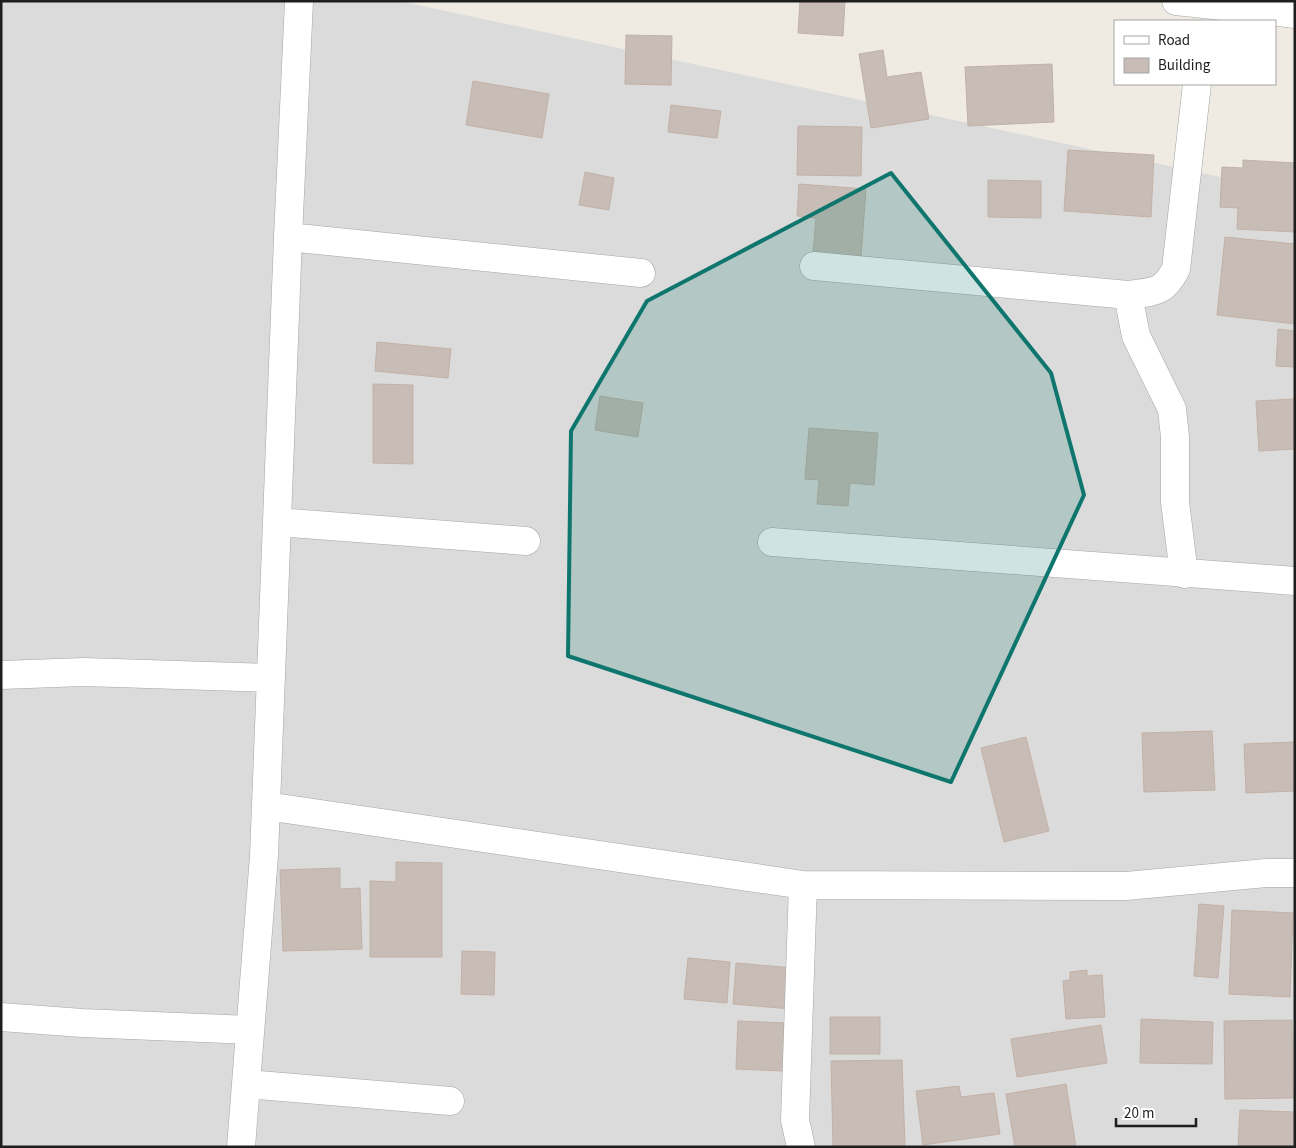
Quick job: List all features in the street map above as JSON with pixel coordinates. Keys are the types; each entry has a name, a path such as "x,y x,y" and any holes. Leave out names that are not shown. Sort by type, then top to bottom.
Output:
{"street":[{"path":"241,1147 264,856 299,1"},
{"path":"1176,1 1204,13 1280,9"},
{"path":"814,266 1128,295 1158,291 1169,282 1176,269 1197,85"},
{"path":"288,236 641,273"},
{"path":"1128,295 1136,336 1172,409 1175,437 1175,502 1184,574"},
{"path":"277,522 526,541"},
{"path":"772,542 1295,581"},
{"path":"1,675 84,672 271,678"},
{"path":"266,806 803,885 1126,886 1266,873 1295,873"},
{"path":"801,1147 795,1120 803,885"},
{"path":"1,1017 82,1023 250,1030"},
{"path":"246,1084 450,1101"}],"highlighted area":[{"path":"891,173 1051,373 1084,495 951,782 568,656 571,431 647,301"}],"shaded area":[{"path":"1,1 399,1 1295,193 1295,1147 1,1147"}],"building":[{"path":"800,1 845,1 843,36 798,33"},
{"path":"626,35 672,36 671,85 625,84"},
{"path":"883,50 887,77 921,72 929,119 871,128 859,54"},
{"path":"1052,64 1054,122 968,126 965,67"},
{"path":"473,81 549,94 542,138 466,125"},
{"path":"671,105 721,111 717,138 668,132"},
{"path":"798,126 862,127 861,176 797,175"},
{"path":"1068,150 1154,155 1151,217 1064,211"},
{"path":"1243,160 1295,163 1295,232 1237,229 1238,208 1220,207 1222,167 1243,168"},
{"path":"585,172 614,178 609,210 579,205"},
{"path":"988,180 1041,181 1041,218 988,217"},
{"path":"799,184 866,189 861,257 813,253 816,218 797,216"},
{"path":"1225,237 1295,244 1295,324 1217,315"},
{"path":"1278,329 1295,331 1295,367 1276,366"},
{"path":"377,342 451,349 448,378 375,371"},
{"path":"373,384 413,385 413,464 373,463"},
{"path":"600,396 643,403 638,437 595,430"},
{"path":"1295,399 1295,449 1259,451 1256,401"},
{"path":"809,428 878,433 874,485 850,483 848,506 817,504 819,480 805,479"},
{"path":"1212,731 1215,790 1144,792 1142,733"},
{"path":"1026,737 1049,831 1004,842 981,748"},
{"path":"1295,742 1295,791 1246,793 1244,744"},
{"path":"396,862 442,863 442,957 370,957 370,881 396,882"},
{"path":"340,868 340,889 360,888 362,949 283,951 280,870"},
{"path":"1199,904 1224,906 1218,978 1194,976"},
{"path":"1232,910 1293,913 1290,997 1229,994"},
{"path":"462,951 495,952 494,995 461,994"},
{"path":"688,958 730,962 727,1003 684,999"},
{"path":"736,963 793,968 791,1009 733,1004"},
{"path":"1087,970 1087,976 1102,975 1105,1017 1066,1019 1063,981 1070,980 1070,972"},
{"path":"830,1017 880,1017 880,1054 830,1054"},
{"path":"1141,1019 1213,1022 1212,1064 1140,1063"},
{"path":"1292,1020 1293,1098 1225,1099 1224,1021"},
{"path":"738,1021 785,1023 783,1071 736,1069"},
{"path":"1101,1025 1107,1063 1017,1077 1011,1039"},
{"path":"902,1060 905,1147 833,1147 831,1061"},
{"path":"1066,1084 1076,1147 1015,1147 1006,1094"},
{"path":"959,1086 961,1097 994,1093 1000,1134 923,1145 916,1091"},
{"path":"1240,1110 1295,1112 1295,1147 1238,1147"}]}
